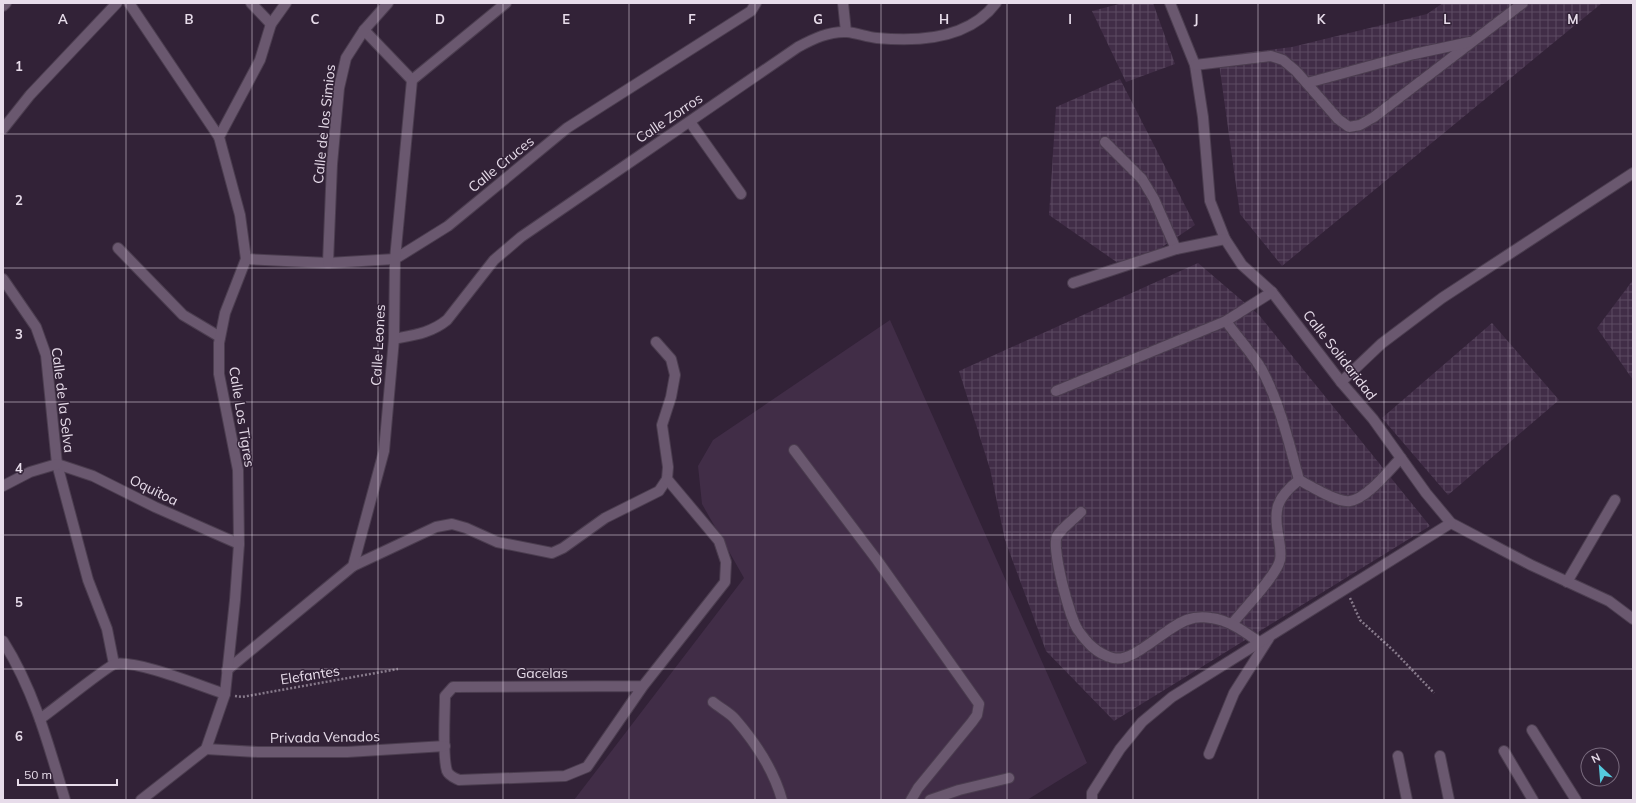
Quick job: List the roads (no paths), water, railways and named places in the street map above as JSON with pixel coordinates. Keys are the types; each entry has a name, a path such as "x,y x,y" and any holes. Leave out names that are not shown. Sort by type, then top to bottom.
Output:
{"street":[{"path":"3,6 6,3"},
{"path":"3,129 30,95 117,3"},
{"name":"Calle Los Tigres","path":"129,3 219,137 240,215 246,259 225,313 220,337 219,374 238,470 239,544 235,600 225,694 206,748"},
{"path":"251,3 271,24"},
{"path":"219,137 260,60 271,24 286,3"},
{"name":"Calle de los Simios","path":"328,262 332,164 339,88 346,58 364,30 388,3"},
{"path":"364,30 412,80 506,3"},
{"path":"843,3 846,32"},
{"name":"Calle Zorros","path":"394,339 425,333 437,328 447,320 494,260 521,237 584,192 690,122 798,47 816,37 846,32 876,38 938,37 957,32 973,23 990,11 996,3"},
{"name":"Calle Solidaridad","path":"1170,3 1194,64 1203,117 1210,201 1225,239 1242,265 1272,292 1341,382 1373,419 1451,523 1567,582 1609,601 1633,619"},
{"path":"1194,64 1271,56 1283,60 1296,71 1338,119 1349,128 1360,125 1374,117 1523,3"},
{"name":"Calle Cruces","path":"246,259 328,262 395,259 448,226 567,128 751,6"},
{"path":"1307,83 1414,54 1473,41"},
{"name":"Calle Leones","path":"353,566 384,451 394,339 395,259 412,80"},
{"path":"690,122 741,194"},
{"path":"1105,142 1142,179 1154,199 1176,249"},
{"path":"1341,382 1381,344 1442,298 1633,173"},
{"path":"1073,283 1176,249 1225,239"},
{"path":"118,248 182,315 220,337"},
{"name":"Calle de la Selva","path":"3,279 36,327 46,355 57,464 88,580 107,629 114,664"},
{"path":"1056,391 1226,321 1272,292"},
{"path":"1226,321 1264,375 1288,440 1299,480 1338,499 1350,502 1363,496 1401,458"},
{"path":"227,670 353,566 436,527 452,524 466,528 497,542 552,553 563,548 605,518 659,492 667,479 668,467 662,425 676,375 671,359 656,342"},
{"path":"794,450 881,566 979,704 977,715 918,788 912,800"},
{"path":"3,486 30,472 57,464"},
{"name":"Oquitoa","path":"57,464 93,476 155,507 239,544"},
{"path":"445,746 447,771 452,777 459,780 565,776 574,774 587,767 643,686 725,582 726,562 719,540 667,479"},
{"path":"1232,624 1275,572 1280,559 1275,520 1278,503 1289,487 1299,480"},
{"path":"1567,582 1615,500"},
{"path":"1081,512 1057,536 1055,548 1062,583 1077,629 1094,650 1114,659 1132,655 1175,626 1190,619 1211,618 1232,624 1260,642"},
{"path":"1092,800 1092,793 1120,749 1142,722 1172,697 1451,523"},
{"path":"1209,754 1234,693 1270,636"},
{"path":"3,642 11,654 40,719 65,800"},
{"path":"40,719 114,664 129,664 162,673 225,694"},
{"name":"Gacelas","path":"445,746 445,696 453,687 643,686"},
{"path":"713,702 735,718 776,780 782,800"},
{"path":"1532,730 1576,800"},
{"name":"Privada Venados","path":"206,748 258,752 347,752 445,746"},
{"path":"141,800 206,748"},
{"path":"1504,751 1533,800"},
{"path":"1398,756 1406,800"},
{"path":"1440,756 1449,800"},
{"path":"930,800 958,790 1009,778"}]}
